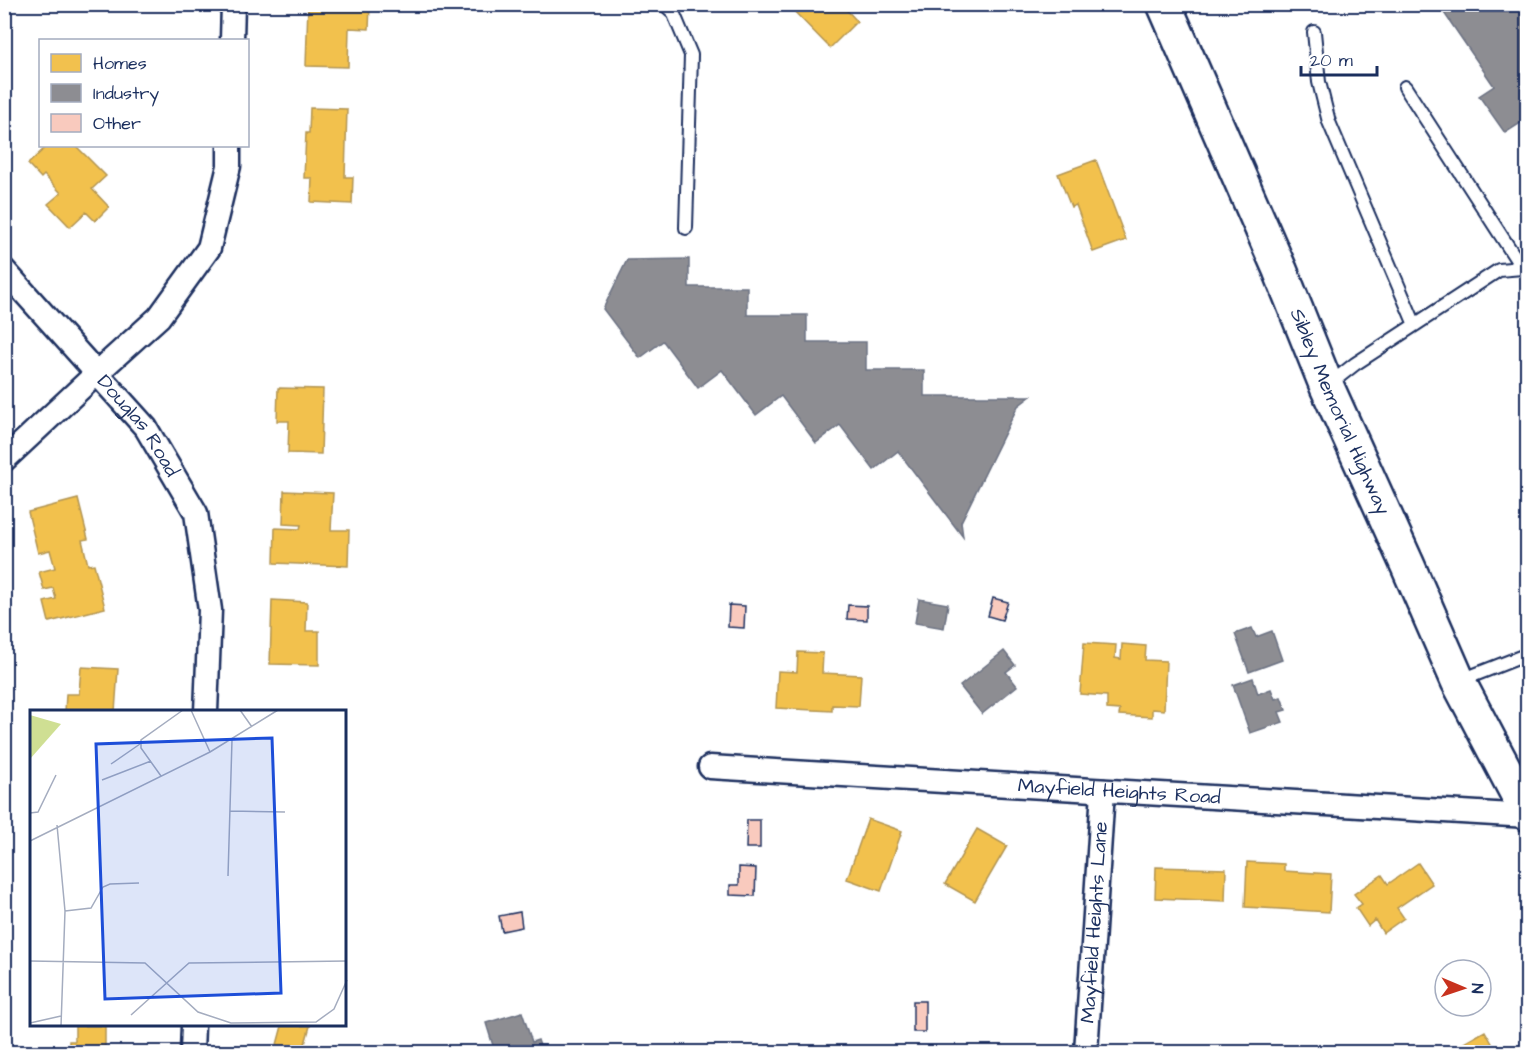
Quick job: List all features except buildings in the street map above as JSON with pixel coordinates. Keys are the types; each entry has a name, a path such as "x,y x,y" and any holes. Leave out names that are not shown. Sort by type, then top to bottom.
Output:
{"main road":[{"name":"Sibley Memorial Highway","path":"1164,4 1280,270 1326,387 1458,681 1527,815"}],"street":[{"path":"232,39 233,4"},
{"name":"Douglas Road","path":"206,710 210,610 196,513 146,428 97,373 159,317 209,248 229,166 229,147"},
{"path":"4,270 97,373 4,460"},
{"name":"Mayfield Heights Road","path":"710,767 1527,815"},
{"name":"Mayfield Heights Lane","path":"1086,1053 1103,791"},
{"path":"192,1053 193,1027"}],"lane":[{"path":"664,4 674,12 691,55 686,228"},
{"path":"1314,32 1319,82 1329,122 1415,325"},
{"path":"1405,87 1525,269"},
{"path":"1326,387 1355,364 1499,270 1525,269"},
{"path":"1458,681 1527,654"}]}
